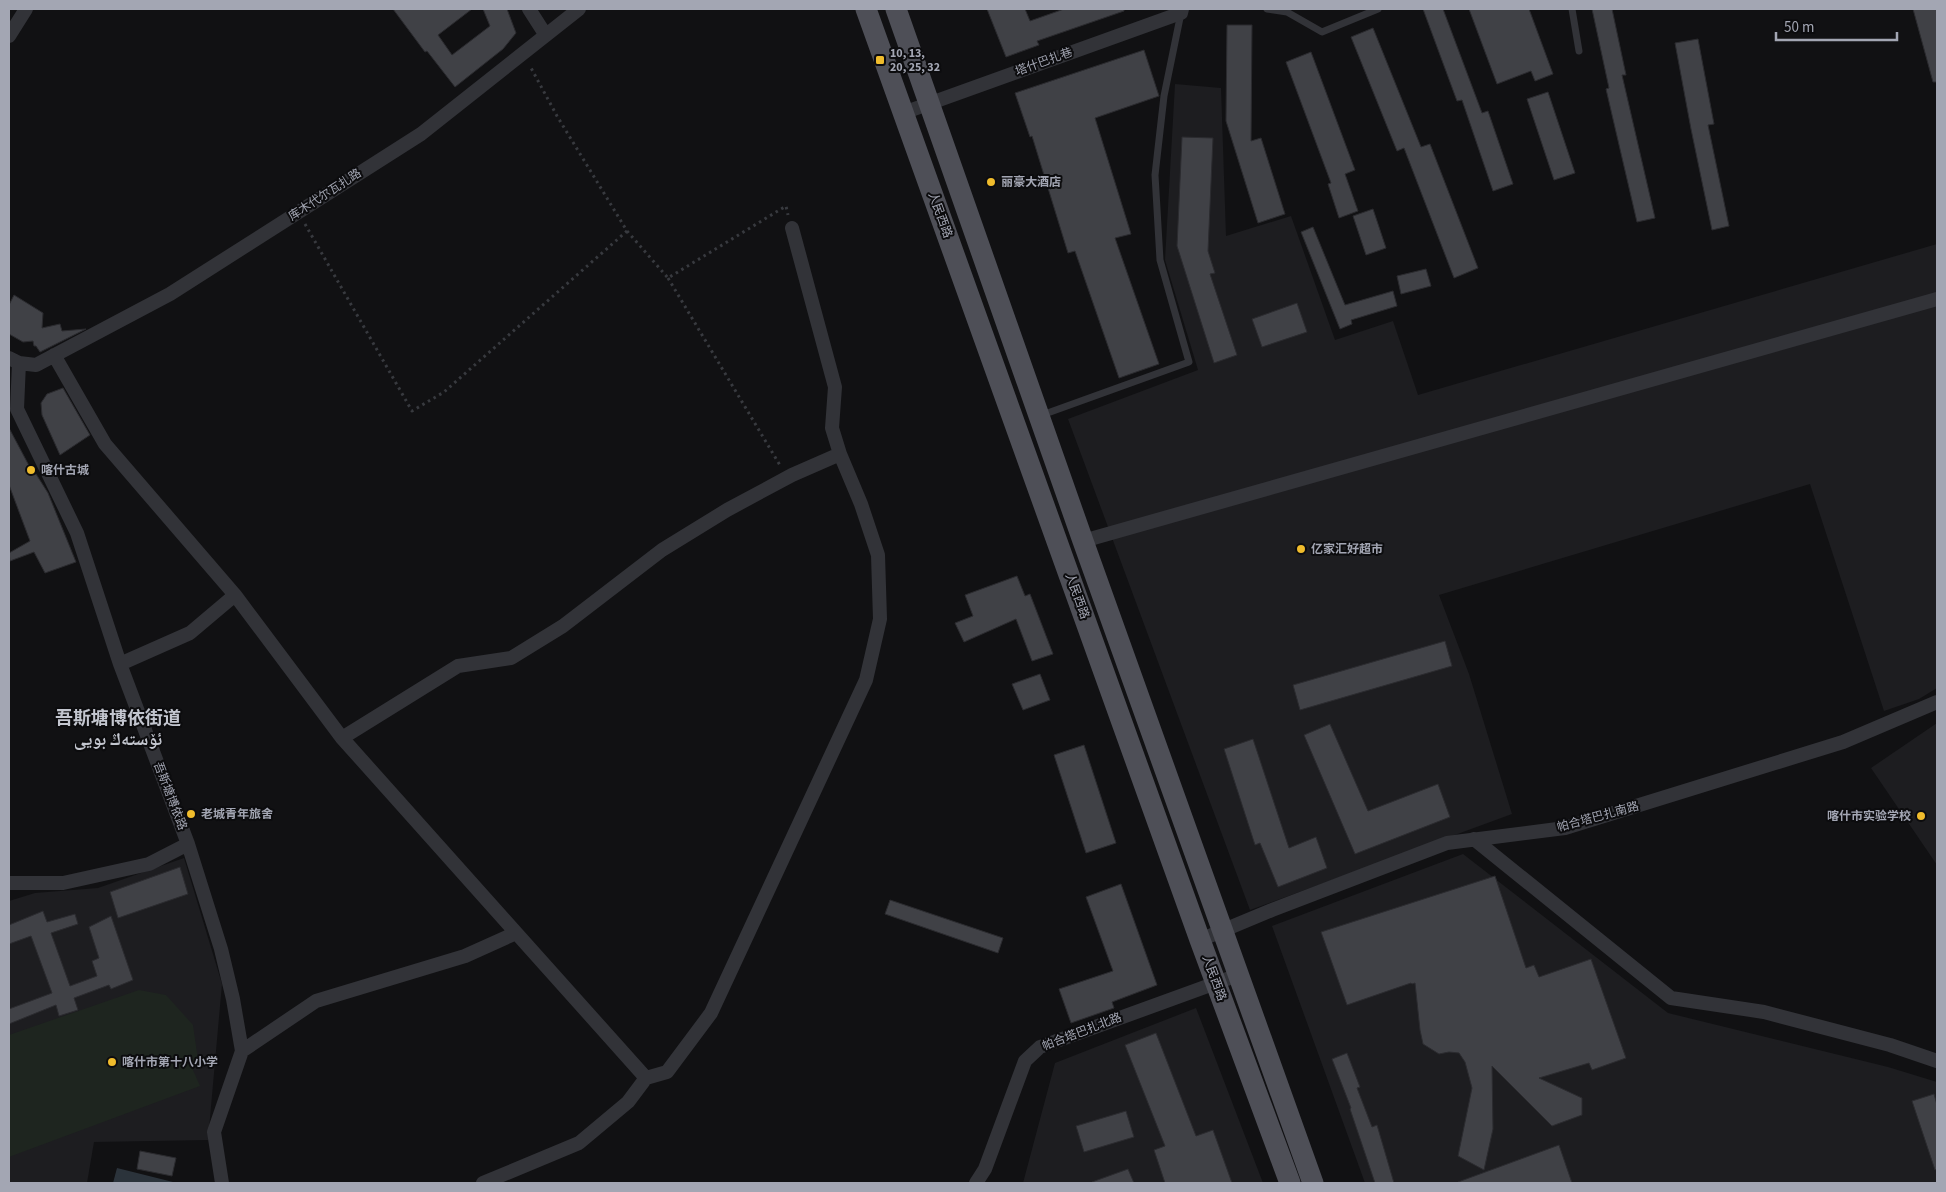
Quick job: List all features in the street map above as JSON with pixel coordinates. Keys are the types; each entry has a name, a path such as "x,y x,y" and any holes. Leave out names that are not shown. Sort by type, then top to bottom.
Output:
{"main road":[{"name":"人民西路","path":"866,9 1200,940 1290,1183"},
{"name":"人民西路","path":"896,9 1083,542 1313,1183"}],"street":[{"path":"9,36 26,9"},
{"path":"529,9 545,34"},
{"name":"库木代尔瓦扎路","path":"14,361 36,365 170,294 421,134 522,52 579,9"},
{"name":"塔什巴扎巷","path":"904,113 1182,11"},
{"path":"483,1183 579,1143 628,1102 646,1078 666,1072 711,1012 866,680 880,619 878,555 832,428 835,387 792,228"},
{"path":"1083,542 1937,299"},
{"path":"54,355 105,444 236,595 342,738 646,1078"},
{"name":"吾斯塘博依路","path":"14,361 17,409 77,533 120,664 188,844 221,949 233,999 242,1051 214,1132 222,1183"},
{"path":"342,738 458,666 511,658 563,626 662,550 727,510 787,478 840,454"},
{"path":"120,664 190,633 236,595"},
{"name":"帕合塔巴扎南路","path":"1200,940 1447,842 1565,828 1843,742 1937,702"},
{"path":"1474,839 1671,998 1764,1012 1890,1045 1937,1061"},
{"path":"9,883 62,883 149,864 188,844"},
{"path":"242,1051 316,1001 464,956 516,933"},
{"name":"帕合塔巴扎北路","path":"976,1183 985,1169 1025,1061 1040,1047 1238,975"}],"lane":[{"path":"1267,9 1287,12 1322,32 1378,9"},
{"path":"1572,9 1580,51"},
{"path":"1040,416 1189,362 1160,260 1155,176 1164,96 1182,11"}],"path":[{"path":"522,52 627,231 668,278 787,478"},
{"path":"668,278 786,206 792,228"},
{"path":"298,212 412,412 444,392 627,231"}],"shaded area":[{"path":"1175,84 1221,88 1226,236 1291,216 1335,340 1393,321 1418,395 1937,244 1937,688 1919,699 1884,711 1810,484 1439,595 1469,674 1512,814 1250,910 1068,419 1198,370 1165,260"},
{"name":"喀什市实验学校","path":"1937,723 1937,865 1871,768"},
{"path":"1463,854 1668,1013 1888,1067 1937,1082 1937,1183 1365,1183 1272,926"},
{"name":"喀什市第十八小学","path":"184,858 222,984 208,1140 94,1142 87,1183 9,1183 9,901 35,893 98,888"},
{"path":"139,990 166,995 193,1025 198,1060 193,1070 200,1086 9,1157 9,1035"},
{"path":"1196,1008 1263,1183 1023,1183 1055,1063"},
{"path":"117,1168 177,1183 113,1183"}],"building":[{"path":"393,9 472,9 438,35 452,55 490,26 483,9 507,9 516,33 503,49 455,87 427,51 425,52"},
{"path":"987,9 1025,9 1030,21 1064,9 1124,9 1124,11 1037,41 1039,45 1006,57"},
{"path":"1423,9 1443,9 1482,113 1488,111 1513,184 1493,191 1462,100 1457,101"},
{"path":"1469,9 1529,9 1553,74 1535,81 1531,71 1497,84"},
{"path":"1592,9 1612,9 1626,75 1622,75 1655,218 1637,222 1606,89 1609,88"},
{"path":"1913,9 1937,9 1937,82 1933,82"},
{"path":"1227,25 1252,25 1251,141 1261,138 1285,214 1258,223 1226,121"},
{"path":"1373,28 1421,147 1430,144 1478,268 1454,278 1404,148 1397,151 1351,37"},
{"path":"1698,39 1714,124 1708,125 1729,226 1712,230 1675,43"},
{"path":"1144,50 1159,96 1095,118 1131,234 1115,238 1159,364 1119,378 1075,251 1068,253 1032,136 1030,137 1015,93"},
{"path":"1311,52 1355,170 1345,174 1358,211 1339,218 1328,184 1331,183 1286,62"},
{"path":"1548,92 1575,173 1554,180 1527,99"},
{"path":"1182,137 1213,138 1208,251 1215,273 1210,274 1237,355 1214,363 1177,246"},
{"path":"1373,209 1386,248 1366,255 1353,216"},
{"path":"1313,227 1345,305 1393,291 1397,306 1351,320 1352,324 1340,329 1301,232"},
{"path":"1426,269 1431,286 1401,294 1397,276"},
{"path":"14,295 43,313 42,328 60,324 62,331 86,329 40,352 34,346 33,341 23,342 9,334 9,305"},
{"path":"1297,303 1307,332 1262,347 1252,319"},
{"path":"63,388 90,435 60,455 42,415 41,403 47,394"},
{"path":"9,428 34,475 36,474 48,493 76,562 45,573 34,552 10,561 9,553 30,541 9,485"},
{"path":"1017,576 1025,596 1030,594 1053,654 1032,661 1016,619 964,642 955,623 973,616 965,595"},
{"path":"1445,641 1452,666 1300,710 1293,685"},
{"path":"1040,674 1050,700 1023,710 1012,684"},
{"path":"1330,724 1368,811 1438,784 1450,817 1355,854 1304,735"},
{"path":"1253,739 1289,848 1316,837 1327,868 1278,887 1260,843 1255,845 1224,749"},
{"path":"1084,745 1116,843 1086,853 1054,755"},
{"path":"180,867 188,894 118,918 110,892"},
{"path":"1495,876 1526,968 1534,965 1539,977 1591,959 1626,1058 1592,1070 1589,1063 1539,1078 1582,1098 1582,1115 1552,1126 1492,1066 1493,1129 1484,1170 1458,1156 1472,1088 1465,1062 1459,1053 1439,1054 1423,1044 1415,983 1347,1005 1321,932"},
{"path":"1121,884 1157,985 1112,1002 1114,1008 1071,1023 1059,989 1113,971 1086,897"},
{"path":"890,900 1003,938 998,953 885,914"},
{"path":"43,911 47,922 75,914 78,924 51,933 70,986 97,976 92,961 99,958 89,927 111,916 133,980 111,989 109,985 74,998 78,1010 59,1016 56,1005 9,1024 9,1009 52,993 31,936 9,944 9,925"},
{"path":"1156,1033 1196,1136 1213,1130 1232,1183 1165,1183 1154,1150 1165,1146 1125,1045"},
{"path":"1347,1053 1360,1087 1357,1088 1372,1127 1377,1125 1394,1183 1375,1183 1351,1108 1332,1059"},
{"path":"1934,1094 1937,1105 1937,1169 1935,1170 1912,1101"},
{"path":"1126,1111 1134,1137 1084,1152 1076,1126"},
{"path":"1559,1145 1572,1183 1458,1183 1458,1182"},
{"path":"140,1151 176,1158 172,1176 137,1169"},
{"path":"1128,1169 1134,1183 1092,1182"}],"place":[{"name":"10, 13, 20, 25, 32","path":"880,60"},
{"name":"丽豪大酒店","path":"991,182"},
{"name":"喀什古城","path":"31,470"},
{"name":"亿家汇好超市","path":"1301,549"},
{"name":"老城青年旅舍","path":"191,814"},
{"name":"喀什市实验学校","path":"1921,816"},
{"name":"喀什市第十八小学","path":"112,1062"}],"district":[{"name":"吾斯塘博依街道 ئۆستەڭ بويى","path":"118,728"}]}
